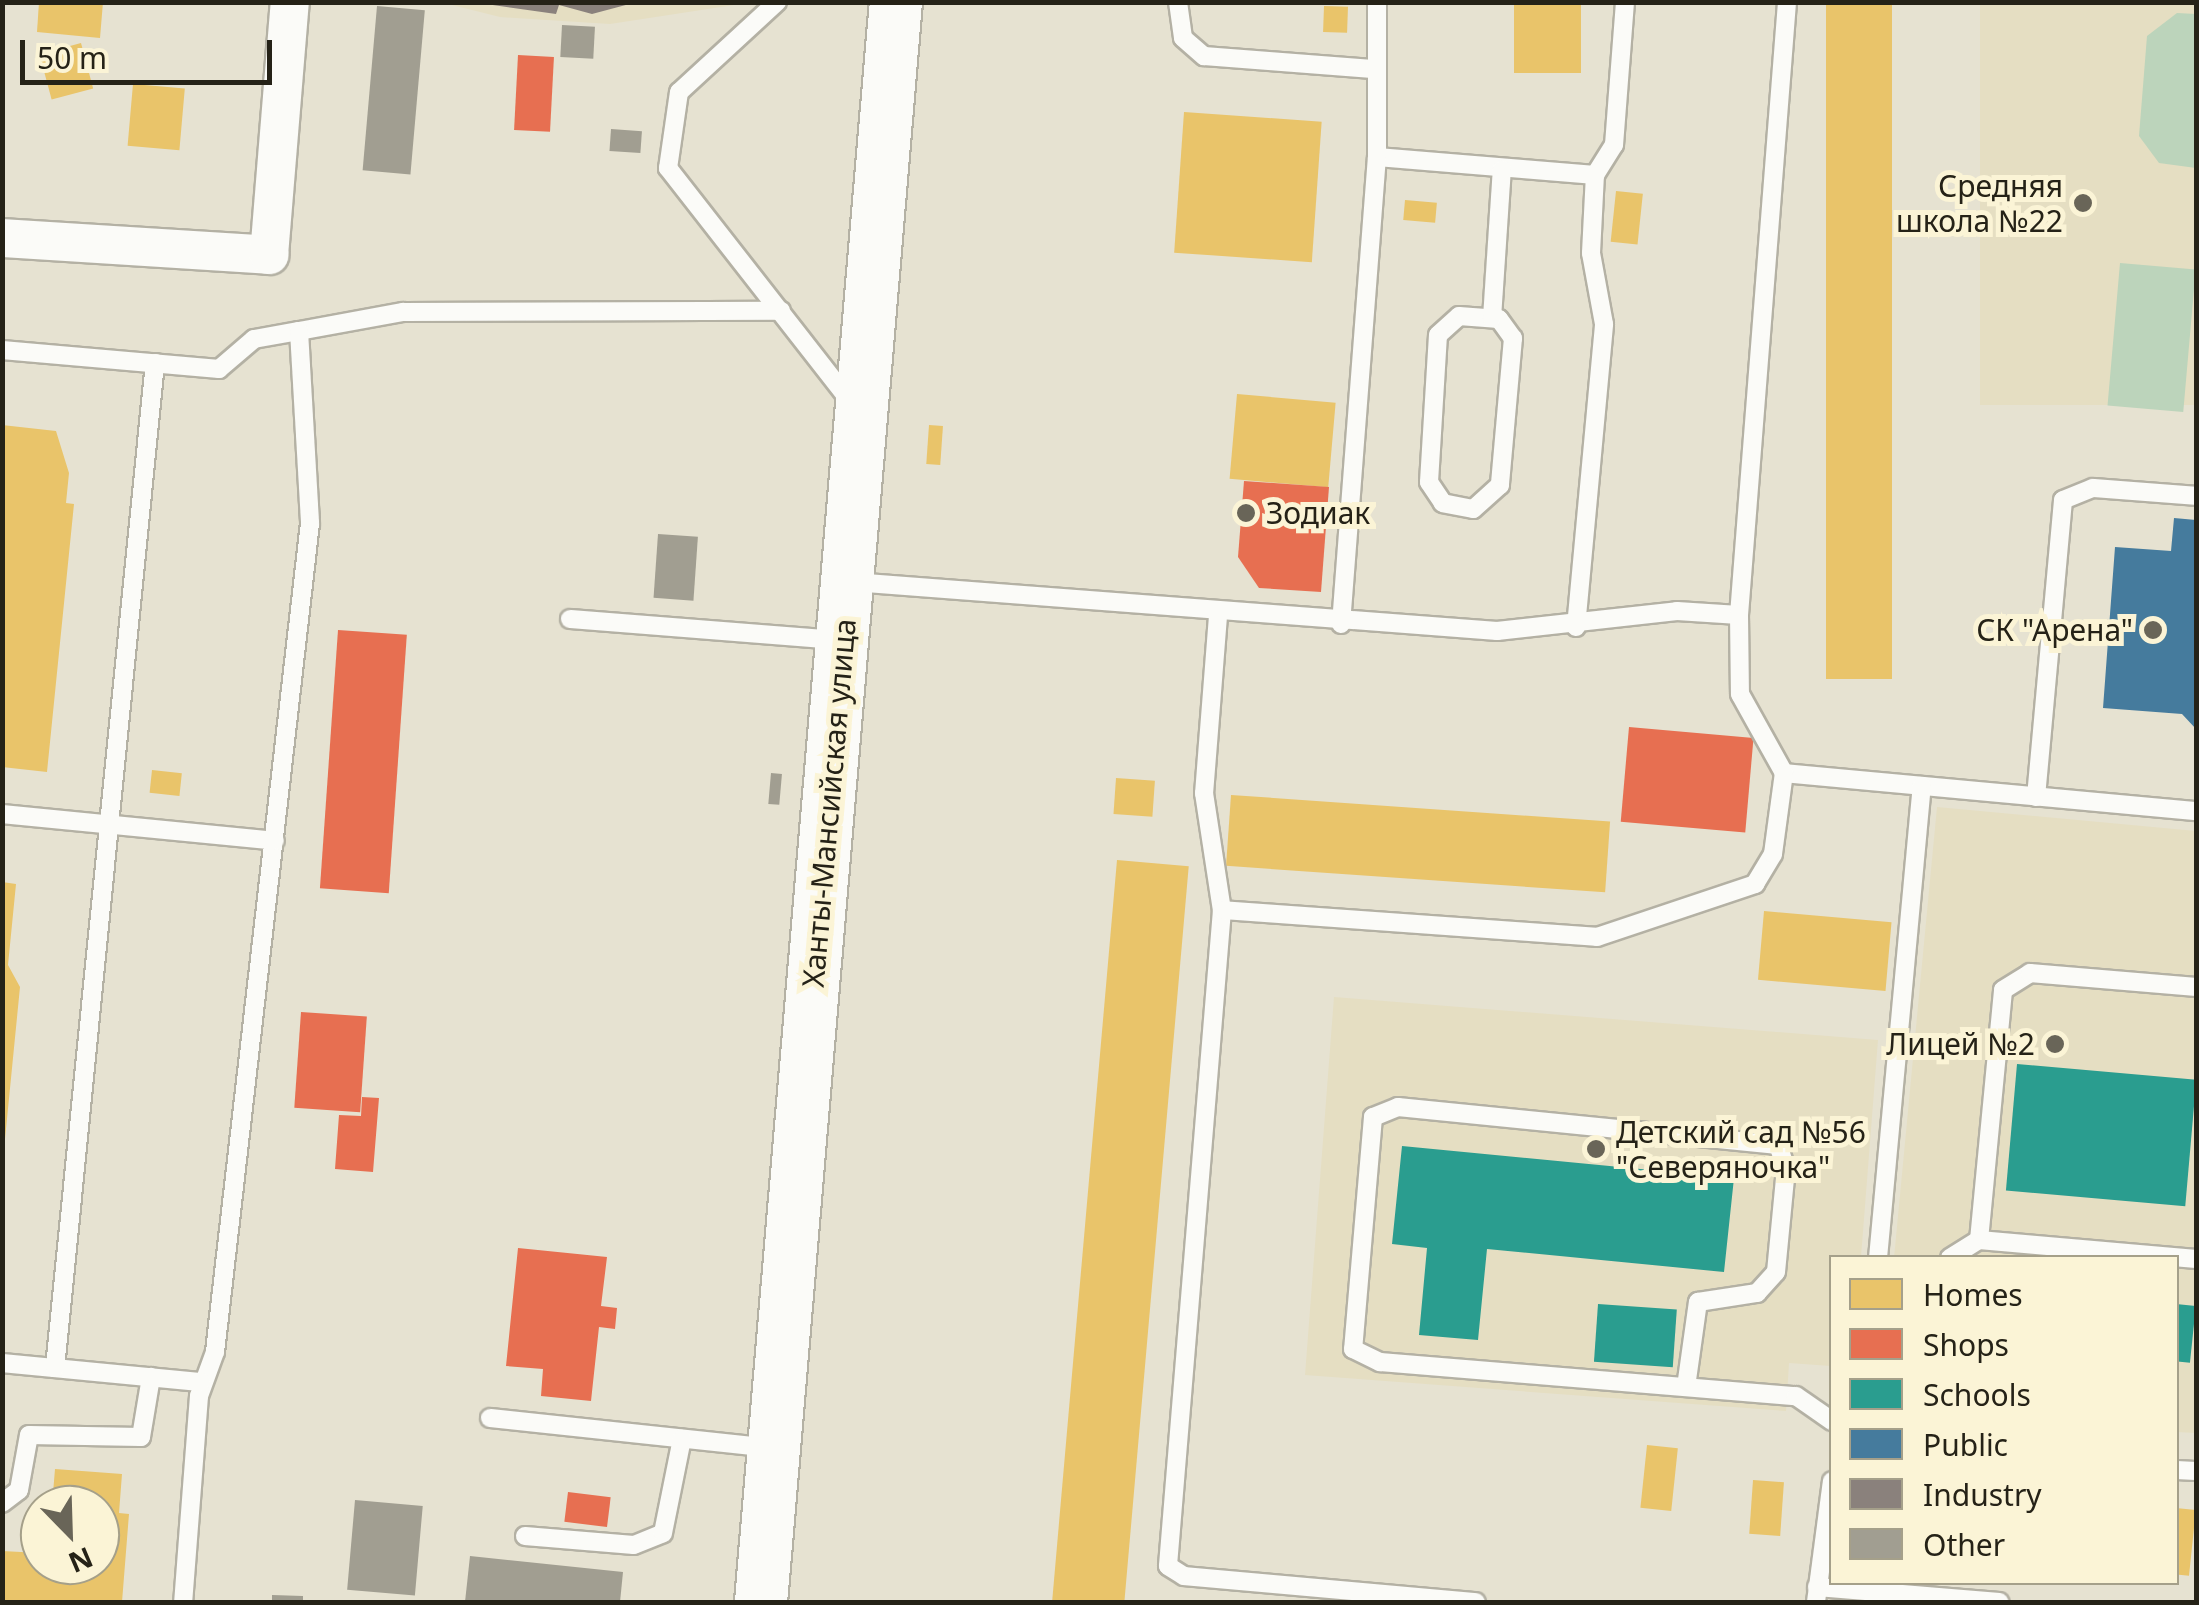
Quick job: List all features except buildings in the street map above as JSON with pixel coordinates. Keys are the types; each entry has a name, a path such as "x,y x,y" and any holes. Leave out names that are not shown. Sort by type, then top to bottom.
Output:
{"main road":[{"name":"Ханты-Мансийская улица","path":"761,1602 896,2"}],"street":[{"path":"2,238 269,256 290,2"}],"lane":[{"path":"778,2 679,92 668,168 862,416"},
{"path":"1178,2 1183,38 1204,56 1373,69"},
{"path":"1340,624 1377,158 1373,69 1378,2"},
{"path":"1576,627 1604,324 1591,253 1595,175 1614,145 1625,2"},
{"path":"1222,910 1597,937 1756,884 1773,854 1784,773 1740,694 1740,615 1787,2"},
{"path":"1377,158 1595,175"},
{"path":"1492,318 1459,316 1438,335 1429,482 1452,508 1486,504 1500,486 1512,338 1492,318 1502,169"},
{"path":"2,350 219,369 254,339 403,312 781,311"},
{"path":"183,1602 201,1382 215,1352 262,887 275,841 310,524 299,331"},
{"path":"55,1368 155,363"},
{"path":"2036,797 2063,500 2093,488 2196,496"},
{"path":"848,581 1340,624 1576,627 1677,612 1740,615"},
{"path":"1218,616 1204,793 1222,910 1168,1566 1184,1576 1476,1602"},
{"path":"570,618 843,640"},
{"path":"1784,773 2196,812"},
{"path":"1878,1255 1922,786"},
{"path":"2,814 275,841"},
{"path":"1979,1240 2002,990 2030,973 2196,987"},
{"path":"1686,1387 1698,1302 1757,1293 1776,1272 1786,1169 1778,1146 1398,1106 1373,1117 1353,1349 1380,1362 1796,1396 1829,1419"},
{"path":"1955,1255 1979,1240 2150,1255"},
{"path":"2,1363 201,1382"},
{"path":"2,1503 19,1490 29,1435 141,1437 151,1378"},
{"path":"490,1418 774,1448"},
{"path":"525,1536 634,1545 663,1533 682,1439"},
{"path":"1829,1502 1816,1595 1999,1602"}],"shaded area":[{"path":"444,3 747,3 610,24 500,17"},
{"name":"Средняя школа №22","path":"1980,3 2196,3 2196,405 1980,405"},
{"name":"Лицей №2","path":"1937,807 2196,831 2196,1433 2179,1432 2179,1255 1894,1255"},
{"name":"Детский сад №56 \"Северяночка\"","path":"1334,997 1878,1040 1861,1255 1829,1255 1829,1366 1789,1363 1786,1411 1305,1375"}],"green space":[{"path":"2177,13 2196,14 2196,168 2159,163 2139,136 2147,36"},
{"path":"2120,263 2196,270 2183,412 2108,405"}],"place":[{"name":"Средняя школа №22","path":"2083,203"},
{"name":"Зодиак","path":"1246,513"},
{"name":"СК \"Арена\"","path":"2153,630"},
{"name":"Лицей №2","path":"2055,1044"},
{"name":"Детский сад №56 \"Северяночка\"","path":"1596,1149"}]}
